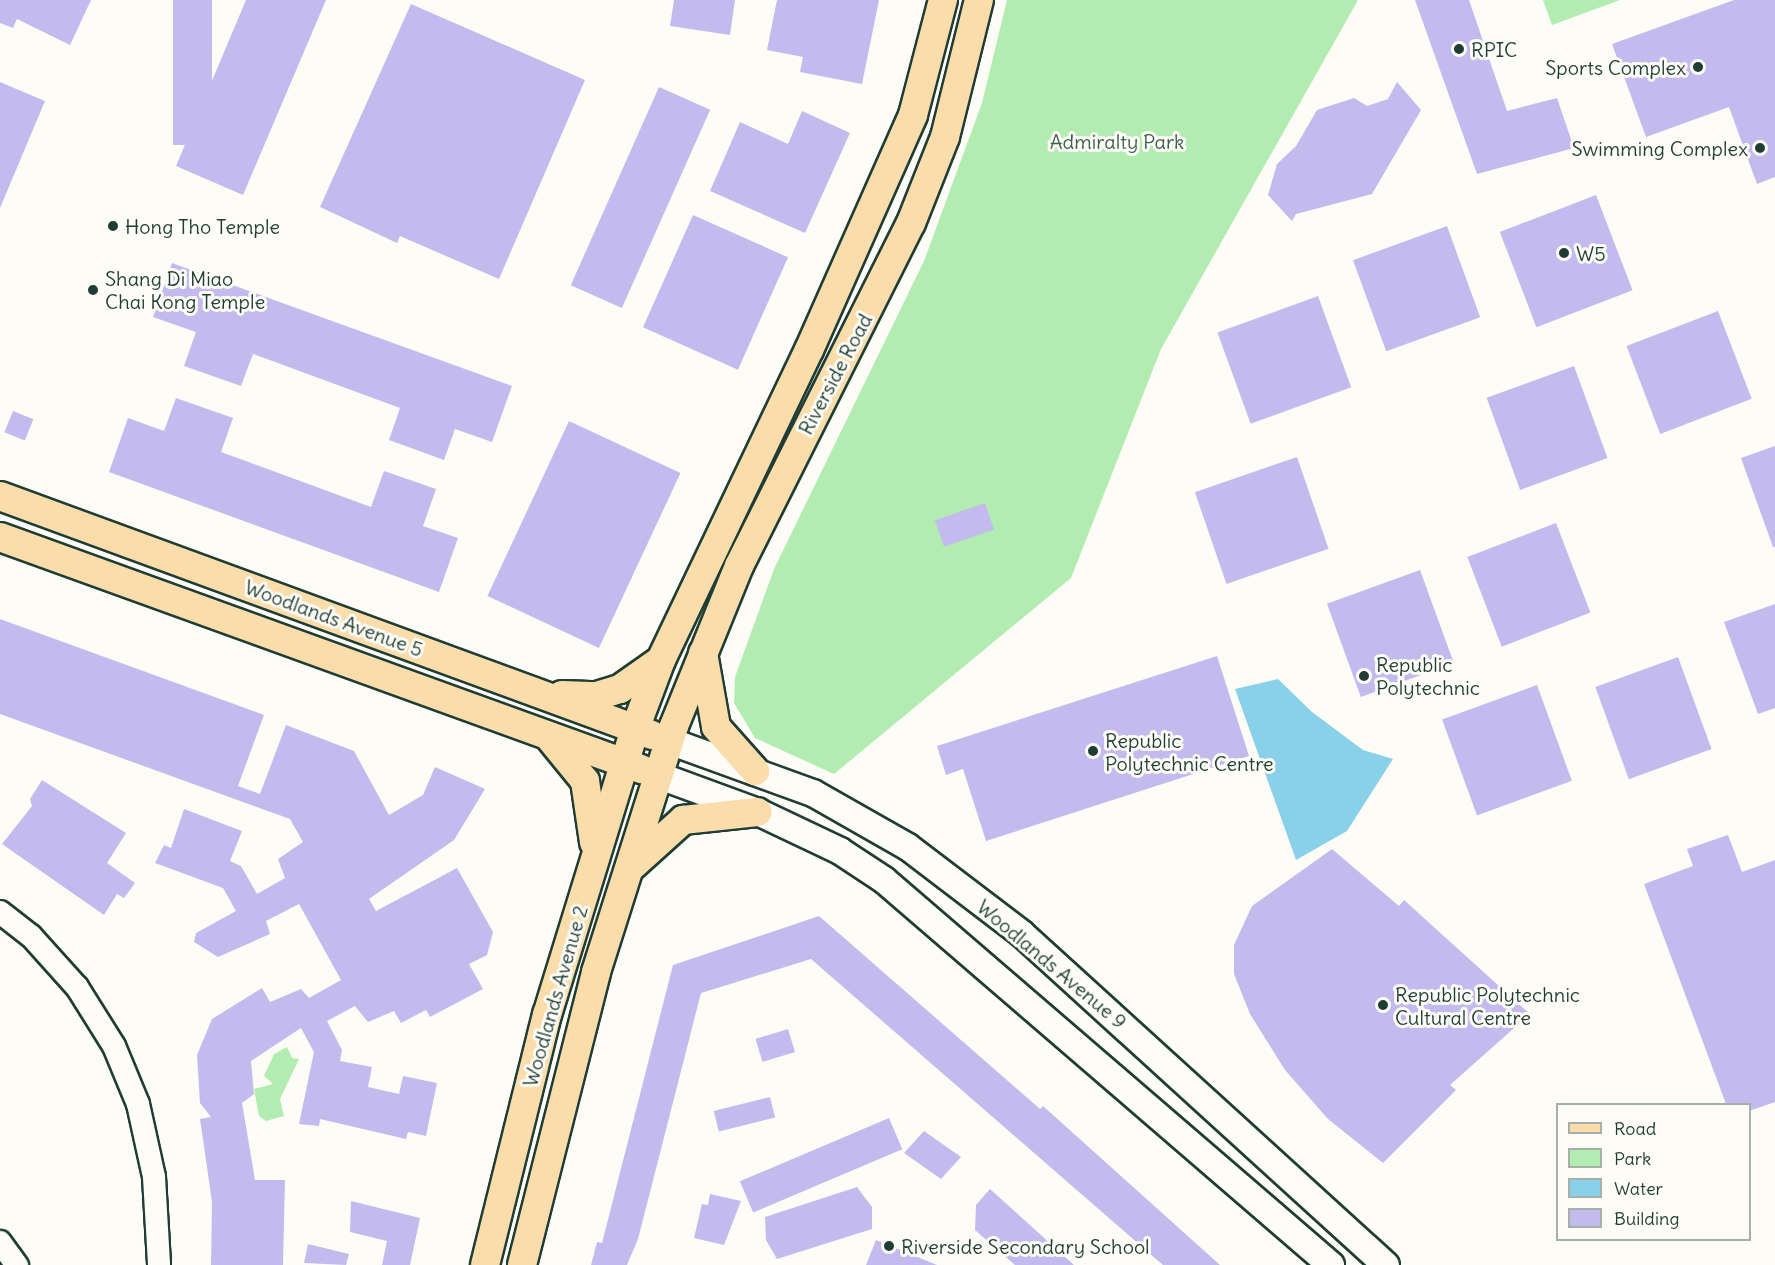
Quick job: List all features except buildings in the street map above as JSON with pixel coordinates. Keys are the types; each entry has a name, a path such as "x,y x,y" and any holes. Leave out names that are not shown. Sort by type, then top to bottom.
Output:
{"main road":[{"name":"Riverside Road","path":"635,729 662,660 809,350 913,115 943,0"},
{"name":"Riverside Road","path":"669,741 702,648 911,223 945,137 980,0"},
{"name":"Woodlands Avenue 5","path":"0,496 669,741"},
{"name":"Woodlands Avenue 5","path":"0,537 657,774"},
{"path":"702,648 716,727 755,771"},
{"path":"539,694 597,696 642,678 662,660"},
{"name":"Woodlands Avenue 2","path":"485,1265 547,1015 635,729"},
{"path":"542,731 572,758 585,781 596,856"},
{"name":"Woodlands Avenue 9","path":"669,741 755,771 861,817 1022,934 1386,1265"},
{"name":"Woodlands Avenue 2","path":"522,1265 626,873 669,741"},
{"path":"657,774 758,812 840,851 922,909 1330,1265"},
{"path":"626,873 660,835 684,820 758,812"}],"street":[{"path":"0,912 31,936 77,987 114,1046 138,1104 154,1177 159,1265"},
{"path":"0,1242 17,1265"}],"green space":[{"name":"Admiralty Park","path":"1007,0 1358,0 1161,349 1071,578 834,774 755,738 734,703 735,677 774,569 924,261 982,103"},
{"path":"1543,0 1620,0 1552,25"},
{"path":"287,1047 292,1058 299,1059 280,1099 284,1116 266,1121 259,1116 254,1089 273,1084 264,1076 274,1054"}],"water":[{"path":"1278,679 1312,712 1363,750 1393,759 1347,831 1296,860 1235,689"}],"place":[{"name":"RPIC","path":"1459,49"},
{"name":"Sports Complex","path":"1698,67"},
{"name":"Swimming Complex","path":"1760,148"},
{"name":"Hong Tho Temple","path":"113,226"},
{"name":"W5","path":"1564,253"},
{"name":"Shang Di Miao Chai Kong Temple","path":"93,290"},
{"name":"Republic Polytechnic","path":"1364,676"},
{"name":"Republic Polytechnic Centre","path":"1093,751"},
{"name":"Republic Polytechnic Cultural Centre","path":"1383,1005"},
{"name":"Riverside Secondary School","path":"889,1246"}]}
